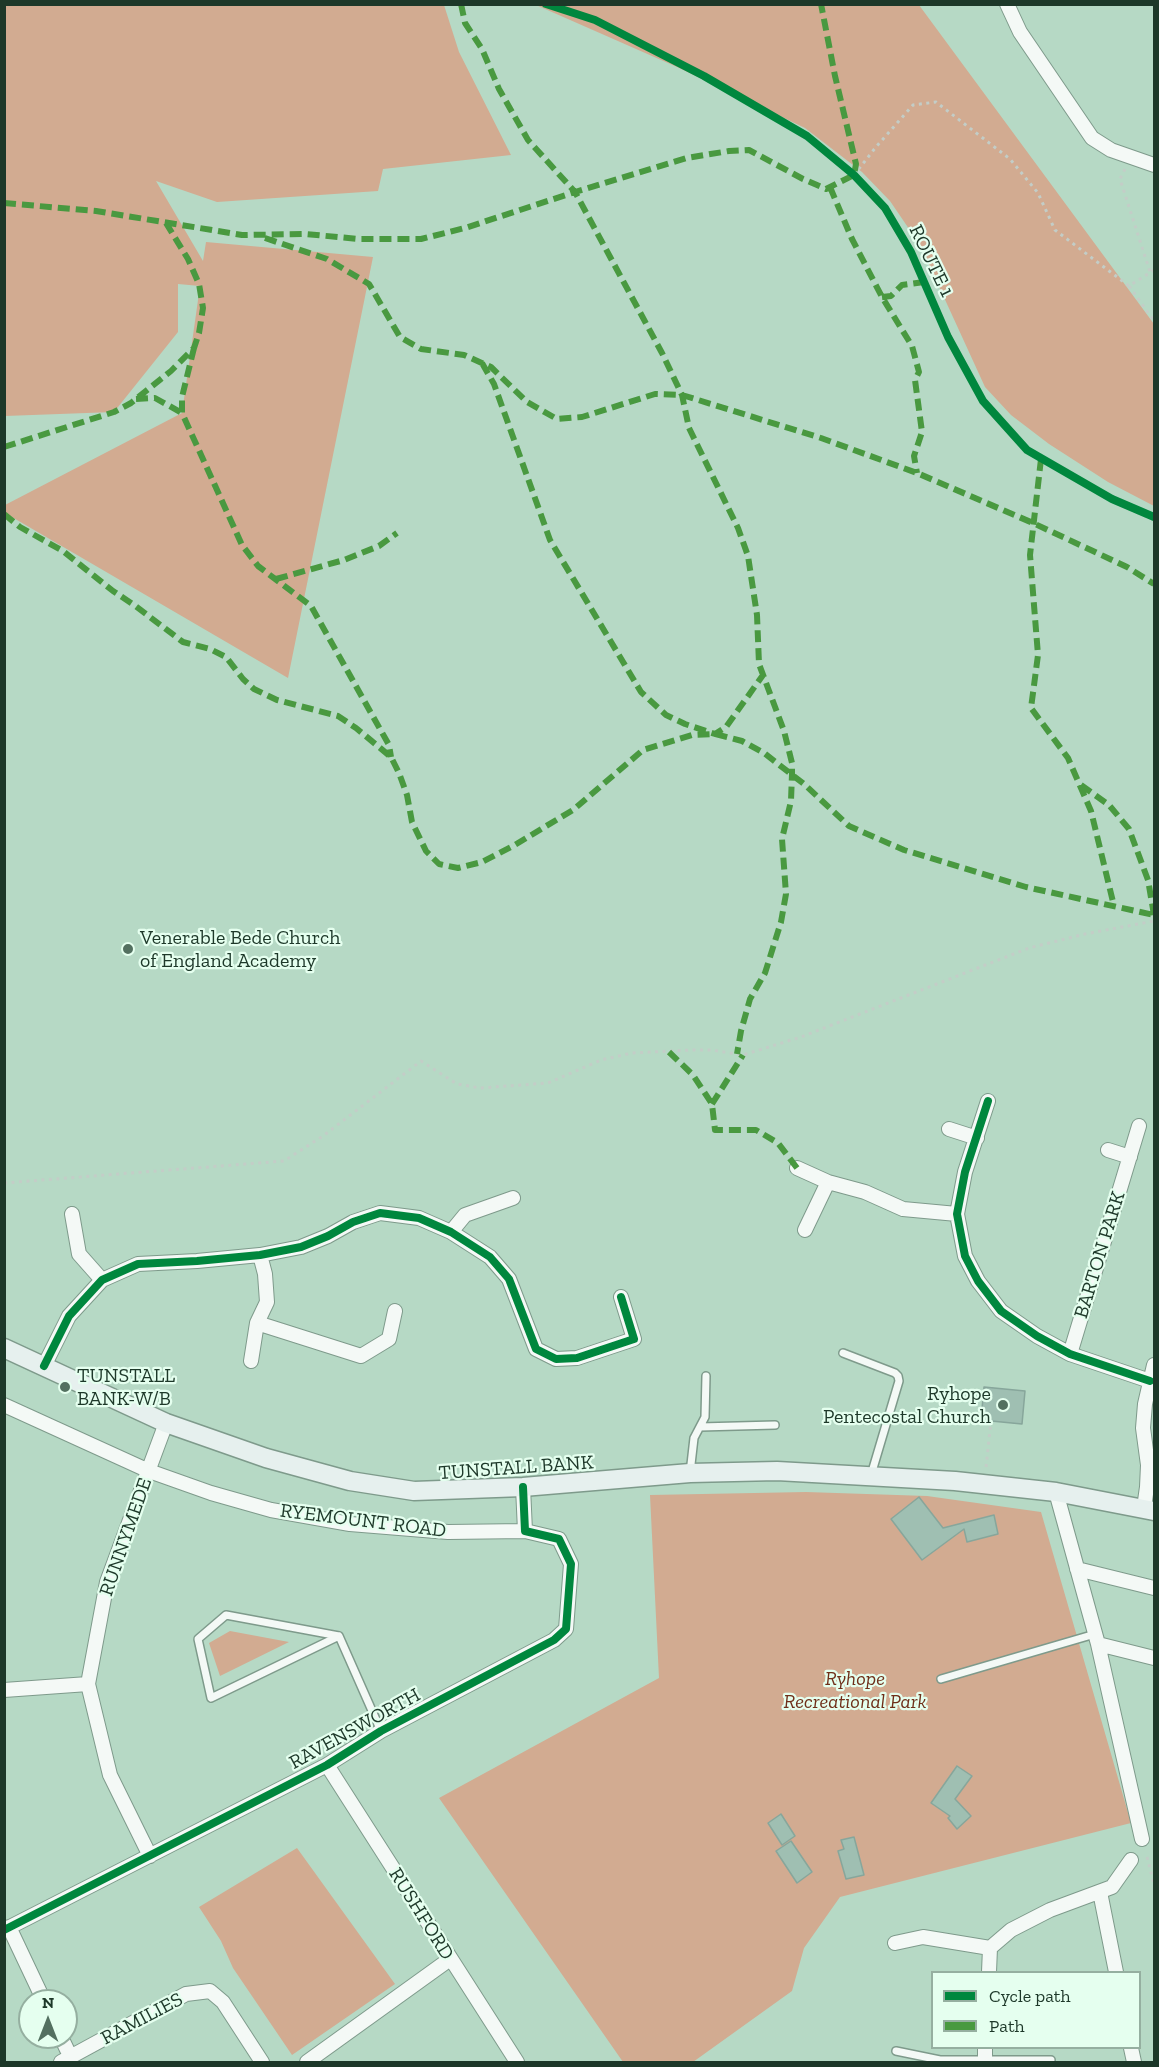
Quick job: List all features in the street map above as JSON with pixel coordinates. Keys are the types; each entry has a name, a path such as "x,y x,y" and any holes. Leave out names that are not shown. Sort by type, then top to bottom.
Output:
{"main road":[{"name":"TUNSTALL BANK","path":"4,1348 166,1423 266,1458 350,1481 414,1491 523,1487 690,1473 777,1471 871,1475 985,1484 1056,1492 1149,1509"}],"street":[{"path":"1007,4 1020,32 1092,138 1111,150 1155,165"},
{"path":"988,1101 966,1172 957,1214 964,1256 978,1281 1001,1311 1037,1336 1070,1354 1150,1381"},
{"name":"BARTON PARK","path":"1070,1354 1139,1126"},
{"path":"949,1129 977,1138"},
{"path":"1108,1150 1130,1156"},
{"path":"797,1168 828,1182 865,1192 903,1209 957,1214"},
{"path":"805,1230 828,1182"},
{"path":"451,1232 465,1215 513,1198"},
{"path":"45,1366 69,1316 102,1280 138,1264 260,1255 301,1247 353,1222 380,1213 419,1218 451,1232 490,1257 509,1279 536,1350 556,1359 577,1358 634,1339 621,1297"},
{"path":"72,1214 79,1254 102,1280"},
{"path":"251,1361 257,1323 267,1302 265,1274 260,1255"},
{"path":"257,1323 361,1356 388,1339 395,1311"},
{"path":"1149,1509 1147,1487 1151,1465 1143,1428 1150,1381 1155,1365"},
{"name":"RYEMOUNT ROAD","path":"4,1405 148,1471 211,1493 271,1510 350,1524 448,1532 525,1531"},
{"name":"RUNNYMEDE","path":"150,1856 110,1774 88,1684 107,1582 166,1423"},
{"path":"523,1487 525,1531"},
{"path":"1056,1492 1096,1639 1142,1839"},
{"name":"RAVENSWORTH","path":"7,1929 327,1765 381,1731 554,1640 566,1629 571,1564 559,1539 525,1531"},
{"path":"1077,1569 1155,1588"},
{"path":"1096,1639 1155,1658"},
{"path":"4,1690 88,1684"},
{"name":"RUSHFORD","path":"327,1765 517,2062"},
{"path":"989,1971 990,1948 1011,1930 1050,1910 1112,1887 1131,1860"},
{"path":"1100,1892 1116,1971"},
{"path":"7,1929 38,1989"},
{"path":"896,1943 922,1937 990,1948"},
{"path":"307,2062 450,1959"},
{"name":"RAMILIES","path":"66,2060 186,1994 210,1991 223,2002 262,2062"}],"lane":[{"path":"843,1353 896,1373 898,1376 899,1381 871,1475"},
{"path":"690,1473 694,1438 705,1417 706,1376"},
{"path":"700,1427 775,1425"},
{"path":"226,1615 339,1636 211,1698 198,1639 226,1615"},
{"path":"339,1636 381,1731"},
{"path":"941,1679 1096,1639"},
{"path":"896,2051 940,2060 985,2057 1051,2060"}],"path":[{"path":"854,175 913,105 936,102 1010,159 1038,193 1055,230 1129,286 1155,321"},
{"path":"1132,157 1120,178 1150,272"},
{"path":"846,168 862,183"},
{"path":"1129,286 1155,270"},
{"path":"4,1183 284,1161 323,1136 421,1061 457,1084 480,1088 548,1083 601,1060 632,1053 711,1050 743,1055 801,1037 1029,948 1085,934 1155,921"},
{"path":"985,1484 991,1421"},
{"path":"1142,1839 1155,1884"}],"green space":[{"path":"5,4 444,5 459,52 511,155 383,169 378,191 217,202 156,181 203,261 206,242 373,257 288,678 5,513 5,505 182,413 200,286 178,284 178,332 114,412 5,416"},
{"path":"536,5 919,5 1154,324 1154,506 1108,482 1049,444 1011,415 985,387 920,245 890,201 862,172 805,128 677,67"},
{"name":"Ryhope Recreational Park","path":"806,1492 927,1496 1041,1512 1131,1823 840,1897 804,1948 792,1991 693,2062 623,2062 439,1798 659,1678 650,1495"},
{"path":"230,1631 289,1642 220,1676 209,1643"},
{"path":"297,1848 395,1984 292,2055 233,1968 221,1941 199,1907"}],"building":[{"name":"Ryhope Pentecostal Church","path":"984,1387 1025,1391 1022,1424 981,1420"},
{"path":"919,1497 943,1528 994,1515 998,1534 967,1542 964,1529 922,1560 891,1519"},
{"path":"957,1766 972,1776 955,1799 971,1816 957,1829 948,1818 950,1816 931,1803"},
{"path":"781,1814 795,1836 782,1845 768,1823"},
{"path":"854,1837 864,1875 846,1879 838,1851 844,1849 841,1840"},
{"path":"791,1841 812,1872 797,1883 776,1851"}],"marked path":[{"path":"461,4 465,23 482,49 499,89 528,140 575,192 662,353 682,395 689,428 738,528 748,556 757,615 759,664 784,731 792,763 792,774 791,801 782,839 786,894 781,922 765,973 750,999 737,1054"},
{"path":"4,203 96,211 242,235 306,234 358,239 421,239 465,228 687,158 729,151 749,150 826,189 854,175 856,164 821,4"},
{"path":"830,187 852,239 882,297 912,346 919,372 915,380 922,432 914,456 917,473"},
{"path":"4,447 114,412 131,403 171,371 194,348 203,308 199,284 188,259 166,223"},
{"path":"265,238 327,259 369,284 400,337 421,349 464,355 491,367 527,402 557,419 582,417 655,394 682,395 821,438 917,473 1127,567 1154,584"},
{"path":"882,297 891,296 902,285 924,282"},
{"path":"194,348 182,397 182,413 242,545 258,566 311,606 389,745 391,757"},
{"path":"482,363 494,384 550,540 641,692 666,715 715,734 726,727 763,675"},
{"path":"136,399 155,398 182,413"},
{"path":"1041,459 1030,555 1038,655 1031,708 1068,758 1091,811 1114,906"},
{"path":"4,514 20,527 63,551 183,642 210,649 226,657 254,689 277,700 338,716 356,728 391,757 407,795 412,822 426,851 439,864 458,868 482,862 573,810 643,750 692,735 715,734 742,741 764,753 804,784 849,826 904,850 1026,887 1154,915"},
{"path":"276,579 344,560 379,546 397,533"},
{"path":"1081,785 1109,805 1129,829 1148,880 1154,915"},
{"path":"669,1052 693,1075 712,1104 715,1130 756,1130 778,1143 797,1168"},
{"path":"712,1104 743,1055"}],"cycle path":[{"name":"ROUTE 1","path":"546,4 595,20 704,76 807,136 854,175 885,208 911,252 948,337 983,401 1027,450 1112,499 1154,517"},
{"path":"988,1101 965,1172 957,1214 965,1256 978,1281 1001,1311 1037,1336 1070,1354 1150,1381"},
{"path":"44,1366 69,1316 102,1280 138,1264 260,1255 301,1247 353,1222 380,1213 419,1218 451,1232 490,1257 509,1279 536,1349 556,1359 577,1358 634,1339 621,1297"},
{"path":"4,1930 327,1765 381,1731 554,1640 566,1629 571,1564 559,1539 525,1531 523,1487"}],"place":[{"name":"Venerable Bede Church of England Academy","path":"128,949"},
{"name":"TUNSTALL BANK-W/B","path":"65,1387"},
{"name":"Ryhope Pentecostal Church","path":"1003,1405"}]}
